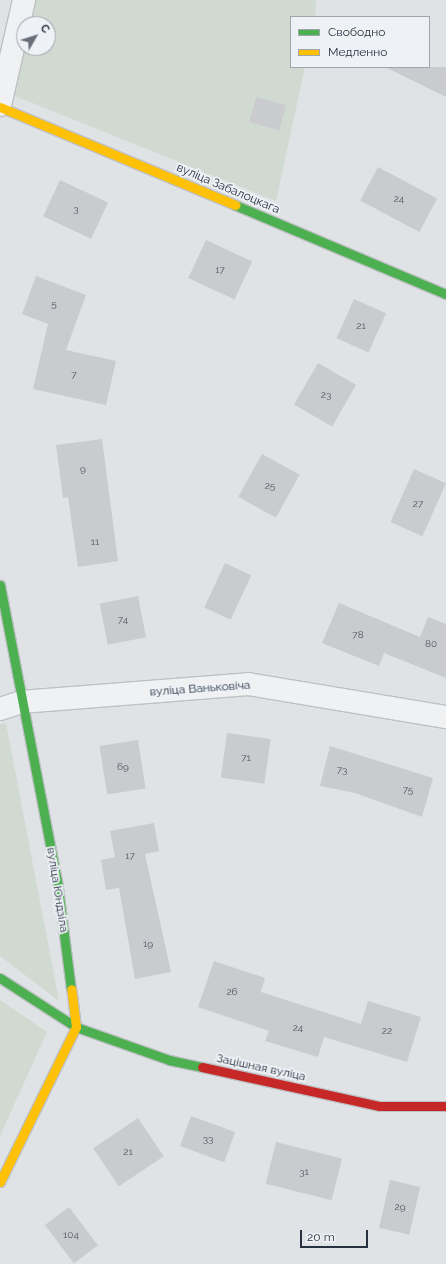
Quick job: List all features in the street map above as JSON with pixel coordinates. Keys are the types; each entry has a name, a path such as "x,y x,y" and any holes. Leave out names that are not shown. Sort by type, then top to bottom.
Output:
{"street":[{"path":"0,106 24,0"},
{"name":"вуліца Забалоцкага","path":"0,106 446,294"},
{"name":"вуліца Юндзіла","path":"0,585 21,702 57,880 76,1027"},
{"name":"вуліца Ваньковіча","path":"0,709 21,702 248,684 446,717"},
{"name":"Зацішная вуліца","path":"0,978 22,995 76,1027 169,1060 380,1106 446,1106"},
{"path":"0,1182 76,1027"}],"shaded area":[{"path":"36,0 316,0 315,16 290,16 290,68 305,68 276,201 10,94 22,56 56,56 56,16 31,16","holes":["256,97 285,105 279,129 250,122"]},
{"path":"6,723 59,1001 0,956 0,725"},
{"path":"0,1000 47,1032 0,1136"}],"building":[{"path":"446,67 446,97 387,68"},
{"path":"256,97 286,105 279,130 249,122"},
{"path":"378,167 437,198 419,232 360,201"},
{"path":"60,180 108,202 91,239 43,216"},
{"path":"206,240 252,262 234,300 188,278"},
{"path":"36,276 86,295 66,350 116,361 106,405 33,389 48,324 22,314"},
{"path":"354,299 386,313 368,353 337,338"},
{"path":"318,363 356,385 332,427 294,405"},
{"path":"102,439 118,561 78,567 68,497 63,498 56,445"},
{"path":"262,454 300,475 276,518 238,497"},
{"path":"414,469 446,483 422,536 390,522"},
{"path":"225,563 251,575 231,620 204,607"},
{"path":"138,596 146,637 108,645 100,603"},
{"path":"339,603 420,637 428,617 446,624 446,678 384,653 379,666 322,643"},
{"path":"227,733 271,739 264,784 221,778"},
{"path":"138,740 146,788 107,794 99,746"},
{"path":"330,746 433,778 422,817 355,793 320,786"},
{"path":"154,823 159,851 145,854 171,972 135,979 119,888 106,890 101,860 115,857 110,831"},
{"path":"214,961 265,978 261,992 361,1024 368,1001 421,1017 407,1062 324,1037 318,1057 265,1041 269,1031 198,1007"},
{"path":"191,1116 235,1132 224,1162 180,1146"},
{"path":"138,1118 164,1156 119,1186 93,1148"},
{"path":"276,1142 342,1158 332,1200 266,1184"},
{"path":"390,1180 420,1187 409,1235 379,1228"},
{"path":"69,1207 98,1245 74,1263 45,1225"}],"traffic: fast":[{"path":"235,205 446,294"},
{"path":"0,585 57,880 71,989"},
{"path":"0,978 76,1027 169,1060 202,1067"}],"traffic: slow":[{"path":"0,107 235,205"},
{"path":"0,1182 76,1027 71,989"}],"traffic: jam":[{"path":"202,1067 380,1106 446,1106"}]}
